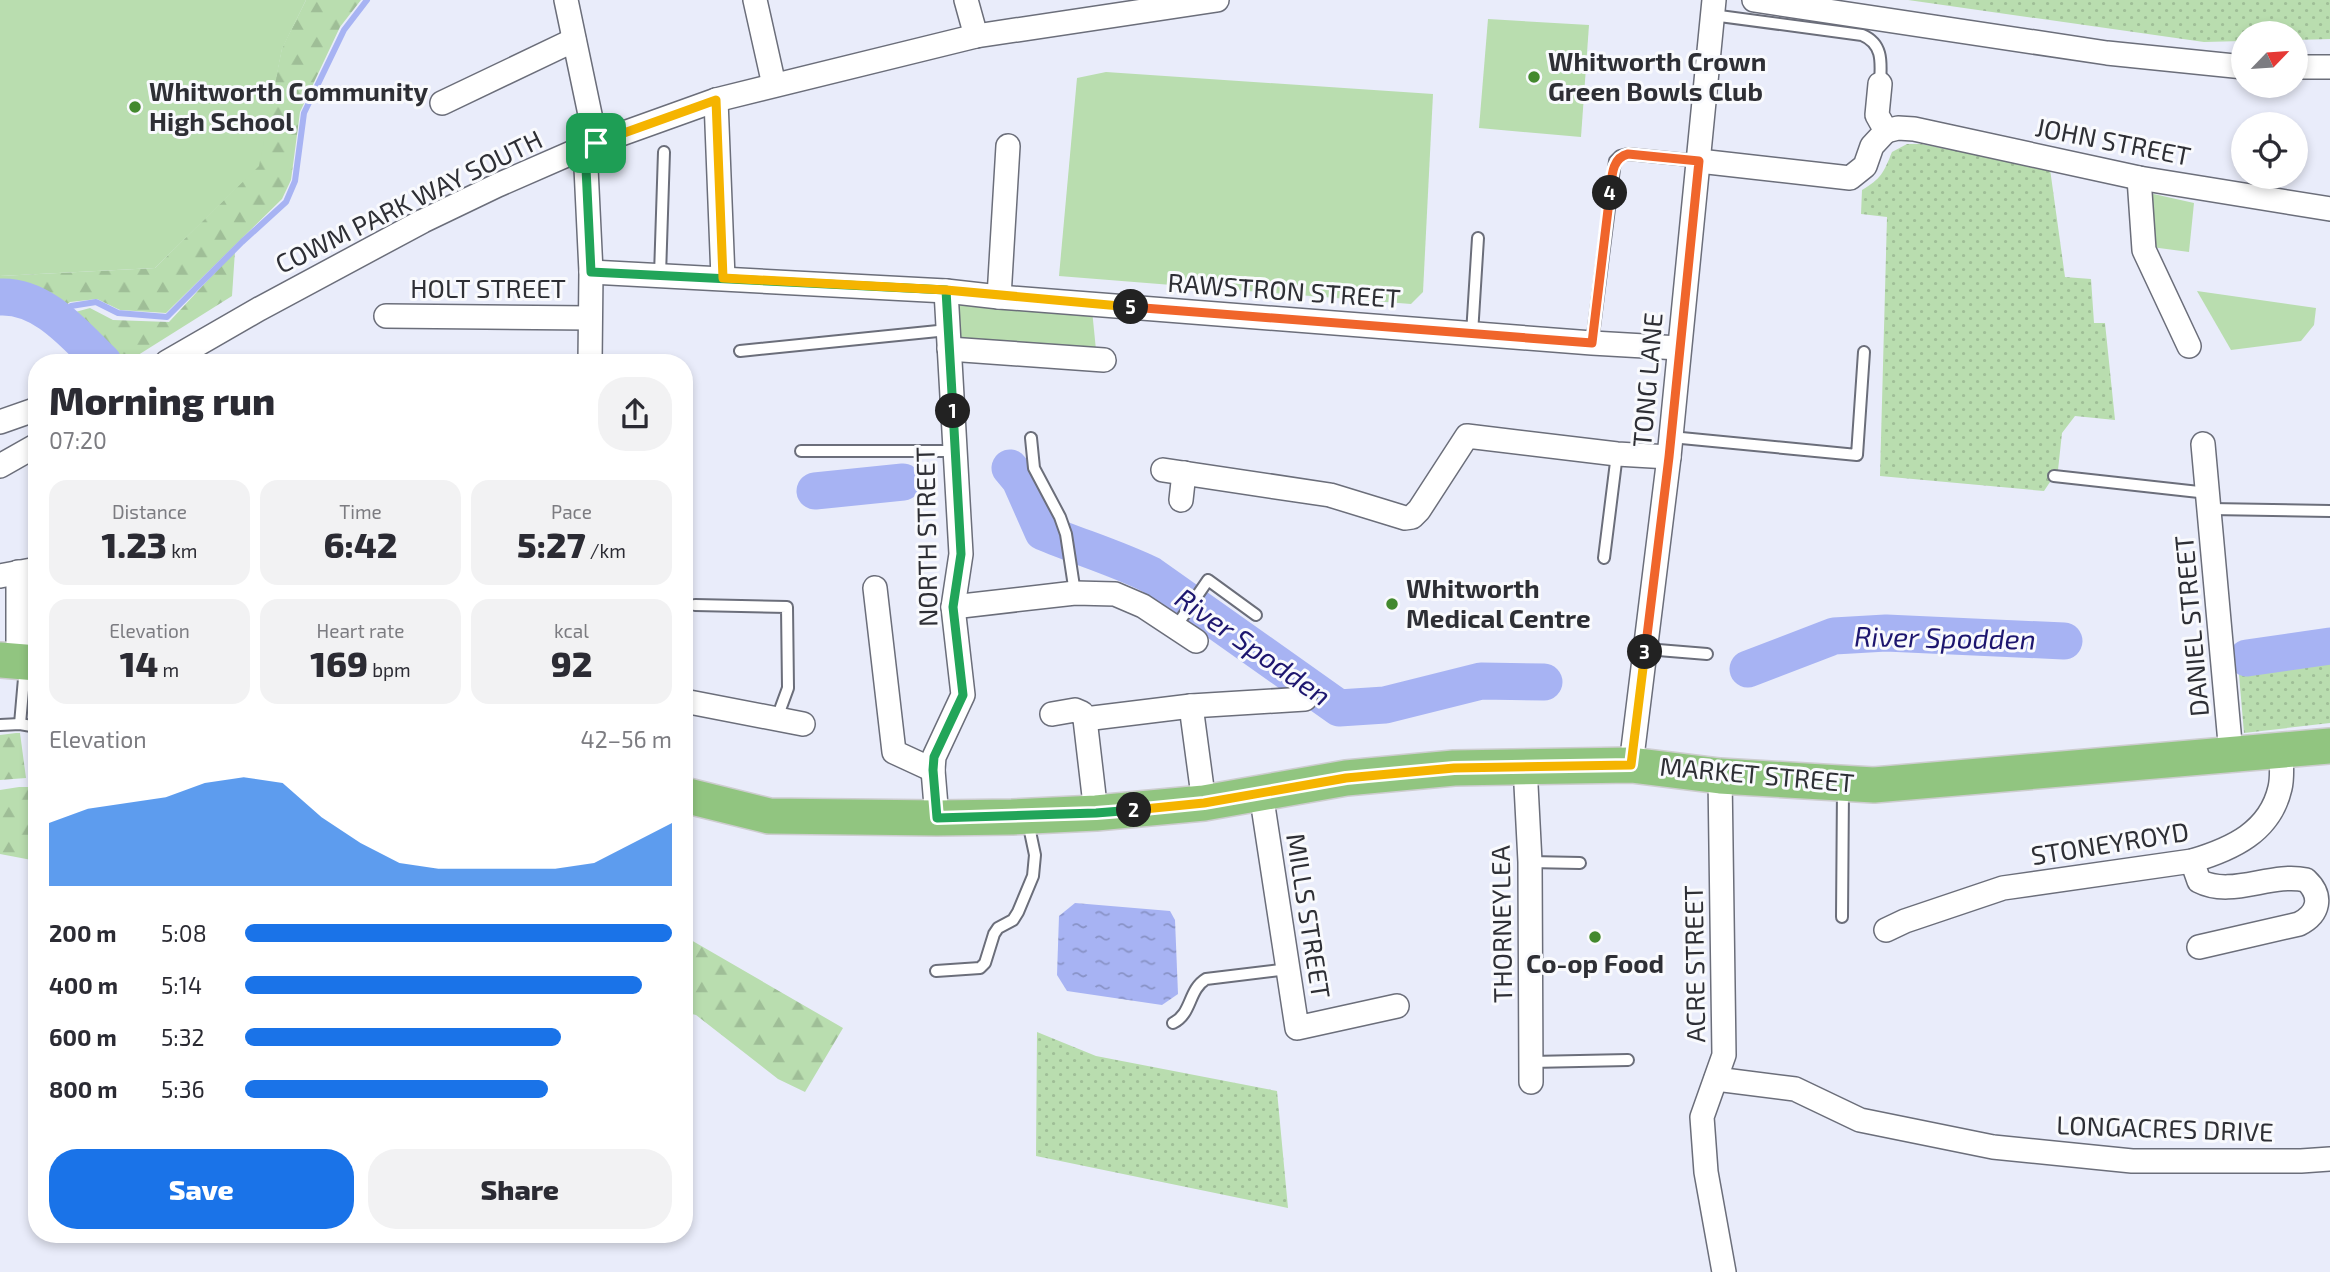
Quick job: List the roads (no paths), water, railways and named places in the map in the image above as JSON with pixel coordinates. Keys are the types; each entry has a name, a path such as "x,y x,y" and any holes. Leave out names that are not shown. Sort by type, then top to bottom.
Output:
{"main road":[{"name":"MARKET STREET","path":"693,797 769,816 1026,816 1096,813 1204,803 1360,777 1454,768 1631,765 1720,776 1874,785 2330,746"}],"street":[{"path":"566,0 591,145 590,354"},
{"path":"755,0 774,85"},
{"path":"966,0 976,36"},
{"name":"COWM PARK WAY SOUTH","path":"180,354 423,221 498,185 591,145 716,100 976,36 1217,0"},
{"path":"1754,0 2107,53 2231,66"},
{"name":"TONG LANE","path":"1631,765 1670,447 1713,7"},
{"path":"442,103 574,40"},
{"path":"2308,67 2330,68"},
{"path":"1699,161 1850,178 1865,166 1872,146 1886,131 1877,115 1880,84"},
{"path":"716,100 723,278"},
{"name":"JOHN STREET","path":"1886,131 1898,128 1914,129 2138,178 2330,209"},
{"path":"999,297 1008,146"},
{"path":"2138,178 2144,250 2189,346"},
{"name":"RAWSTRON STREET","path":"591,272 946,290 999,297 1679,348"},
{"name":"NORTH STREET","path":"937,818 933,770 938,745 963,695 953,607 961,554 946,290"},
{"name":"HOLT STREET","path":"386,316 590,317"},
{"path":"949,340 1104,360"},
{"path":"194,345 202,354"},
{"path":"0,422 28,412"},
{"path":"1181,500 1173,472 1329,495 1412,517 1467,436 1617,454 1670,447"},
{"name":"DANIEL STREET","path":"2203,444 2231,754"},
{"path":"2,458 28,448"},
{"path":"18,572 20,661"},
{"path":"875,588 894,752 933,770"},
{"path":"953,607 1095,592 1123,596 1179,622 1196,641"},
{"path":"1085,719 1191,706 1305,699"},
{"path":"693,703 803,724"},
{"path":"1191,706 1204,803"},
{"path":"1052,714 1075,710 1082,713 1085,719 1096,813"},
{"name":"STONEYROYD","path":"1885,930 1905,920 2003,888 2192,861 2218,853 2246,839 2259,829 2269,816 2281,786 2281,750"},
{"name":"THORNEYLEA","path":"1525,766 1530,862 1531,1072"},
{"name":"ACRE STREET","path":"1720,776 1724,1055 1702,1117 1706,1172 1724,1272"},
{"name":"MILLS STREET","path":"1261,793 1297,1028 1397,1006"},
{"path":"2192,861 2199,881 2209,886 2222,888 2289,878 2306,880 2312,885 2316,904 2315,913 2299,924 2199,947"},
{"name":"LONGACRES DRIVE","path":"1716,1079 1796,1089 1860,1120 1993,1147 2132,1161 2330,1159"}],"lane":[{"path":"1713,7 1869,38 1878,48 1880,84"},
{"path":"660,275 664,152"},
{"path":"1592,343 1615,162 1620,156 1628,154 1699,161"},
{"path":"1472,334 1478,238"},
{"path":"740,351 949,340"},
{"path":"1670,447 1857,455 1864,352"},
{"path":"1031,438 1034,468 1066,534 1075,593"},
{"path":"801,451 955,451"},
{"path":"1604,558 1617,454"},
{"path":"2054,477 2209,501 2330,511"},
{"path":"1179,622 1208,580 1256,615"},
{"path":"695,605 787,607 788,688 777,718"},
{"path":"1646,649 1707,653"},
{"path":"20,661 20,724"},
{"path":"0,725 28,725"},
{"path":"1842,917 1843,782"},
{"path":"936,971 981,968 994,934 998,928 1013,920 1018,912 1034,876 1033,838 1026,816"},
{"path":"1530,862 1580,863"},
{"path":"1173,1023 1186,1014 1198,984 1206,979 1288,969"},
{"path":"1531,1072 1628,1060"}],"water":[{"path":"1075,903 1170,911 1175,920 1178,994 1162,1005 1067,991 1057,975 1059,916"}],"waterway":[{"path":"57,317 71,306 96,302 118,313 167,317 286,202 295,181 304,113 344,30 367,0"},
{"name":"River Spodden","path":"0,297 16,298 44,310 95,354"},
{"name":"River Spodden","path":"1010,468 1020,480 1043,532 1151,575 1339,708 1385,705 1481,681 1544,682"},
{"name":"River Spodden","path":"815,491 903,482"},
{"name":"River Spodden","path":"1748,669 1834,636 1886,633 2064,641"},
{"name":"River Spodden","path":"2247,658 2330,646"}],"place":[{"name":"Whitworth Crown Green Bowls Club","path":"1534,77"},
{"name":"Whitworth Community High School","path":"135,107"},
{"name":"Whitworth Medical Centre","path":"1392,604"},
{"name":"Co-op Food","path":"1595,937"}]}
